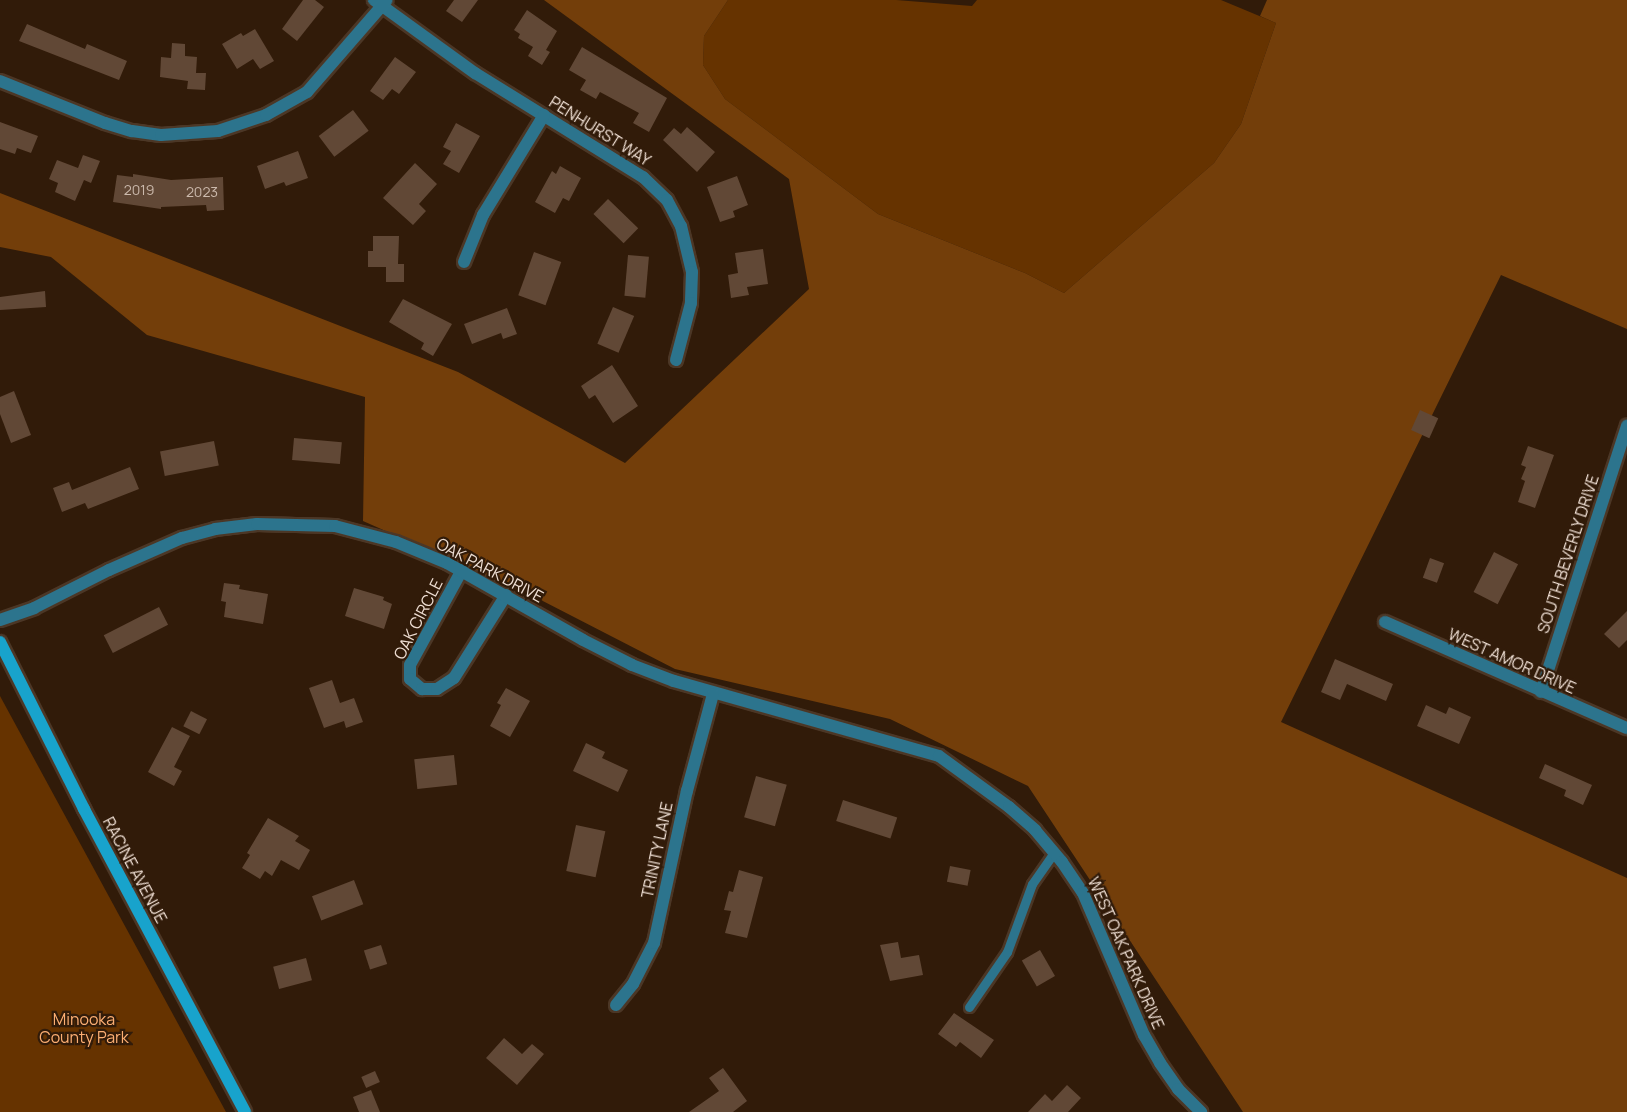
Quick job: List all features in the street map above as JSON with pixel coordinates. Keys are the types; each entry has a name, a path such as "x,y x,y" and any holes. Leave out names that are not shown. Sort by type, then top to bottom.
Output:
{"main road":[{"name":"RACINE AVENUE","path":"0,642 84,809 245,1112"}],"street":[{"path":"0,81 105,123 132,130 161,135 218,131 266,115 307,92 381,2"},
{"name":"PENHURST WAY","path":"381,2 475,73 650,182 668,200 681,226 692,272 693,287 676,360"},
{"path":"464,262 483,215 544,115"},
{"name":"SOUTH BEVERLY DRIVE","path":"1541,692 1627,426"},
{"name":"OAK PARK DRIVE","path":"0,620 34,608 109,570 182,538 215,529 257,524 335,526 396,542 462,570 633,665 713,694 926,752"},
{"name":"OAK CIRCLE","path":"462,570 410,665 410,679 422,689 437,689 454,678 506,595"},
{"name":"WEST AMOR DRIVE","path":"1385,622 1627,728"},
{"name":"TRINITY LANE","path":"616,1005 633,984 654,943 687,791 713,694"},
{"name":"WEST OAK PARK DRIVE","path":"926,752 963,771 1010,807 1054,853 1083,893 1144,1035 1160,1064 1178,1089 1201,1112"}],"lane":[{"path":"969,1007 1008,952 1032,884 1054,853"}],"green space":[{"path":"728,0 896,0 972,6 977,0 1221,0 1276,23 1241,124 1214,163 1064,293 1025,273 878,214 725,99 703,65 704,36"},
{"name":"Minooka County Park","path":"0,696 226,1112 0,1112"}],"shaded area":[{"path":"544,0 728,0 704,36 703,65 725,99 878,214 1025,273 1064,293 1214,163 1241,124 1276,23 1260,16 1267,0 1627,0 1627,329 1501,275 1281,722 1627,878 1627,1112 1243,1112 1028,786 890,719 675,669 537,598 363,521 365,397 147,335 51,257 0,247 0,193 458,372 625,463 809,289 789,179"}],"building":[{"path":"303,0 315,0 324,7 297,41 282,29"},
{"path":"454,0 478,0 462,22 446,11"},
{"path":"527,10 557,31 546,50 550,52 542,65 528,56 533,47 518,38 520,34 514,30"},
{"path":"27,24 85,49 87,44 127,61 119,80 19,41"},
{"path":"255,29 274,61 260,69 253,59 237,69 222,44 241,33 243,36"},
{"path":"172,43 185,44 185,56 197,57 196,73 206,73 205,90 187,89 188,81 160,77 161,57 171,58"},
{"path":"582,47 667,98 649,132 633,123 639,113 600,92 596,99 580,90 586,80 569,70"},
{"path":"395,57 416,72 399,94 392,89 383,100 370,91"},
{"path":"353,110 369,131 334,157 319,136"},
{"path":"0,122 38,136 31,153 17,148 15,154 0,149"},
{"path":"456,123 480,136 459,173 443,164 451,151 443,147"},
{"path":"687,127 715,152 697,172 663,140 674,128 681,134"},
{"path":"298,151 308,178 286,186 284,182 265,189 257,166"},
{"path":"83,155 100,161 91,183 84,180 75,201 55,192 58,183 49,179 57,160 78,168"},
{"path":"415,163 437,184 419,204 426,211 413,225 383,198"},
{"path":"560,166 581,178 569,201 563,198 555,213 535,202 552,171 556,174"},
{"path":"133,174 171,180 223,177 224,210 207,211 206,205 161,207 161,209 113,202 117,175 133,177"},
{"path":"737,176 748,205 733,211 735,217 720,222 707,187"},
{"path":"608,199 638,228 624,243 593,214"},
{"path":"373,236 399,236 398,264 404,264 404,282 386,282 386,267 368,267 368,251 373,251"},
{"path":"763,249 768,284 747,287 749,295 731,298 728,275 738,273 735,253"},
{"path":"534,252 561,262 546,305 518,295"},
{"path":"628,255 649,257 645,298 624,296"},
{"path":"45,291 46,307 0,310 0,297"},
{"path":"403,299 452,324 433,356 421,349 424,343 389,322"},
{"path":"613,307 634,316 619,353 597,344"},
{"path":"507,308 517,334 503,339 501,333 472,344 464,324"},
{"path":"612,365 638,406 613,423 595,395 589,399 581,386"},
{"path":"14,391 31,435 11,443 0,414 0,397"},
{"path":"1420,410 1438,418 1429,438 1411,430"},
{"path":"294,438 342,442 340,464 292,460"},
{"path":"214,441 219,466 165,476 160,451"},
{"path":"1528,446 1554,455 1535,508 1518,502 1525,481 1521,479 1526,467 1521,465"},
{"path":"130,467 139,489 88,509 85,503 62,512 53,488 69,482 72,490"},
{"path":"1494,552 1518,564 1498,604 1474,592"},
{"path":"1430,558 1444,563 1437,583 1423,578"},
{"path":"224,583 240,585 239,589 268,594 263,624 224,617 226,602 221,601"},
{"path":"354,588 384,597 383,600 392,604 384,629 345,616"},
{"path":"159,607 168,625 113,653 104,635"},
{"path":"1627,611 1627,640 1619,648 1604,634"},
{"path":"1335,659 1393,684 1386,701 1347,684 1340,700 1321,692"},
{"path":"332,680 340,703 354,698 363,722 346,728 344,721 324,728 309,688"},
{"path":"506,688 530,701 510,737 490,726 501,705 497,703"},
{"path":"1426,705 1446,714 1449,707 1471,717 1459,744 1417,726"},
{"path":"191,711 207,719 199,734 183,726"},
{"path":"172,727 190,736 174,767 182,771 174,786 148,772"},
{"path":"586,743 605,752 602,758 628,770 618,792 573,771"},
{"path":"454,755 457,785 417,789 414,759"},
{"path":"1545,764 1592,785 1583,805 1564,796 1566,790 1539,778"},
{"path":"756,776 787,785 775,826 744,817"},
{"path":"843,800 897,818 890,839 836,821"},
{"path":"268,818 299,836 295,841 310,850 299,870 281,860 272,876 265,871 260,879 242,868 250,855 247,853"},
{"path":"576,825 605,831 596,877 566,871"},
{"path":"950,866 971,870 968,886 947,882"},
{"path":"739,870 763,877 747,938 725,933 731,911 724,910 729,891 733,892"},
{"path":"354,880 363,904 321,920 312,896"},
{"path":"898,942 901,958 919,955 923,975 890,981 880,945"},
{"path":"381,945 387,964 370,970 364,951"},
{"path":"1040,950 1055,976 1037,986 1022,960"},
{"path":"306,958 312,980 279,989 273,967"},
{"path":"954,1013 994,1040 981,1058 960,1042 956,1047 938,1034"},
{"path":"504,1038 522,1054 532,1044 544,1054 517,1085 486,1058"},
{"path":"723,1068 747,1101 733,1112 689,1112 719,1091 709,1078"},
{"path":"375,1071 380,1082 366,1088 361,1077"},
{"path":"1067,1085 1081,1098 1068,1112 1028,1112 1045,1094 1052,1101"},
{"path":"371,1090 380,1112 359,1112 353,1097"}]}
